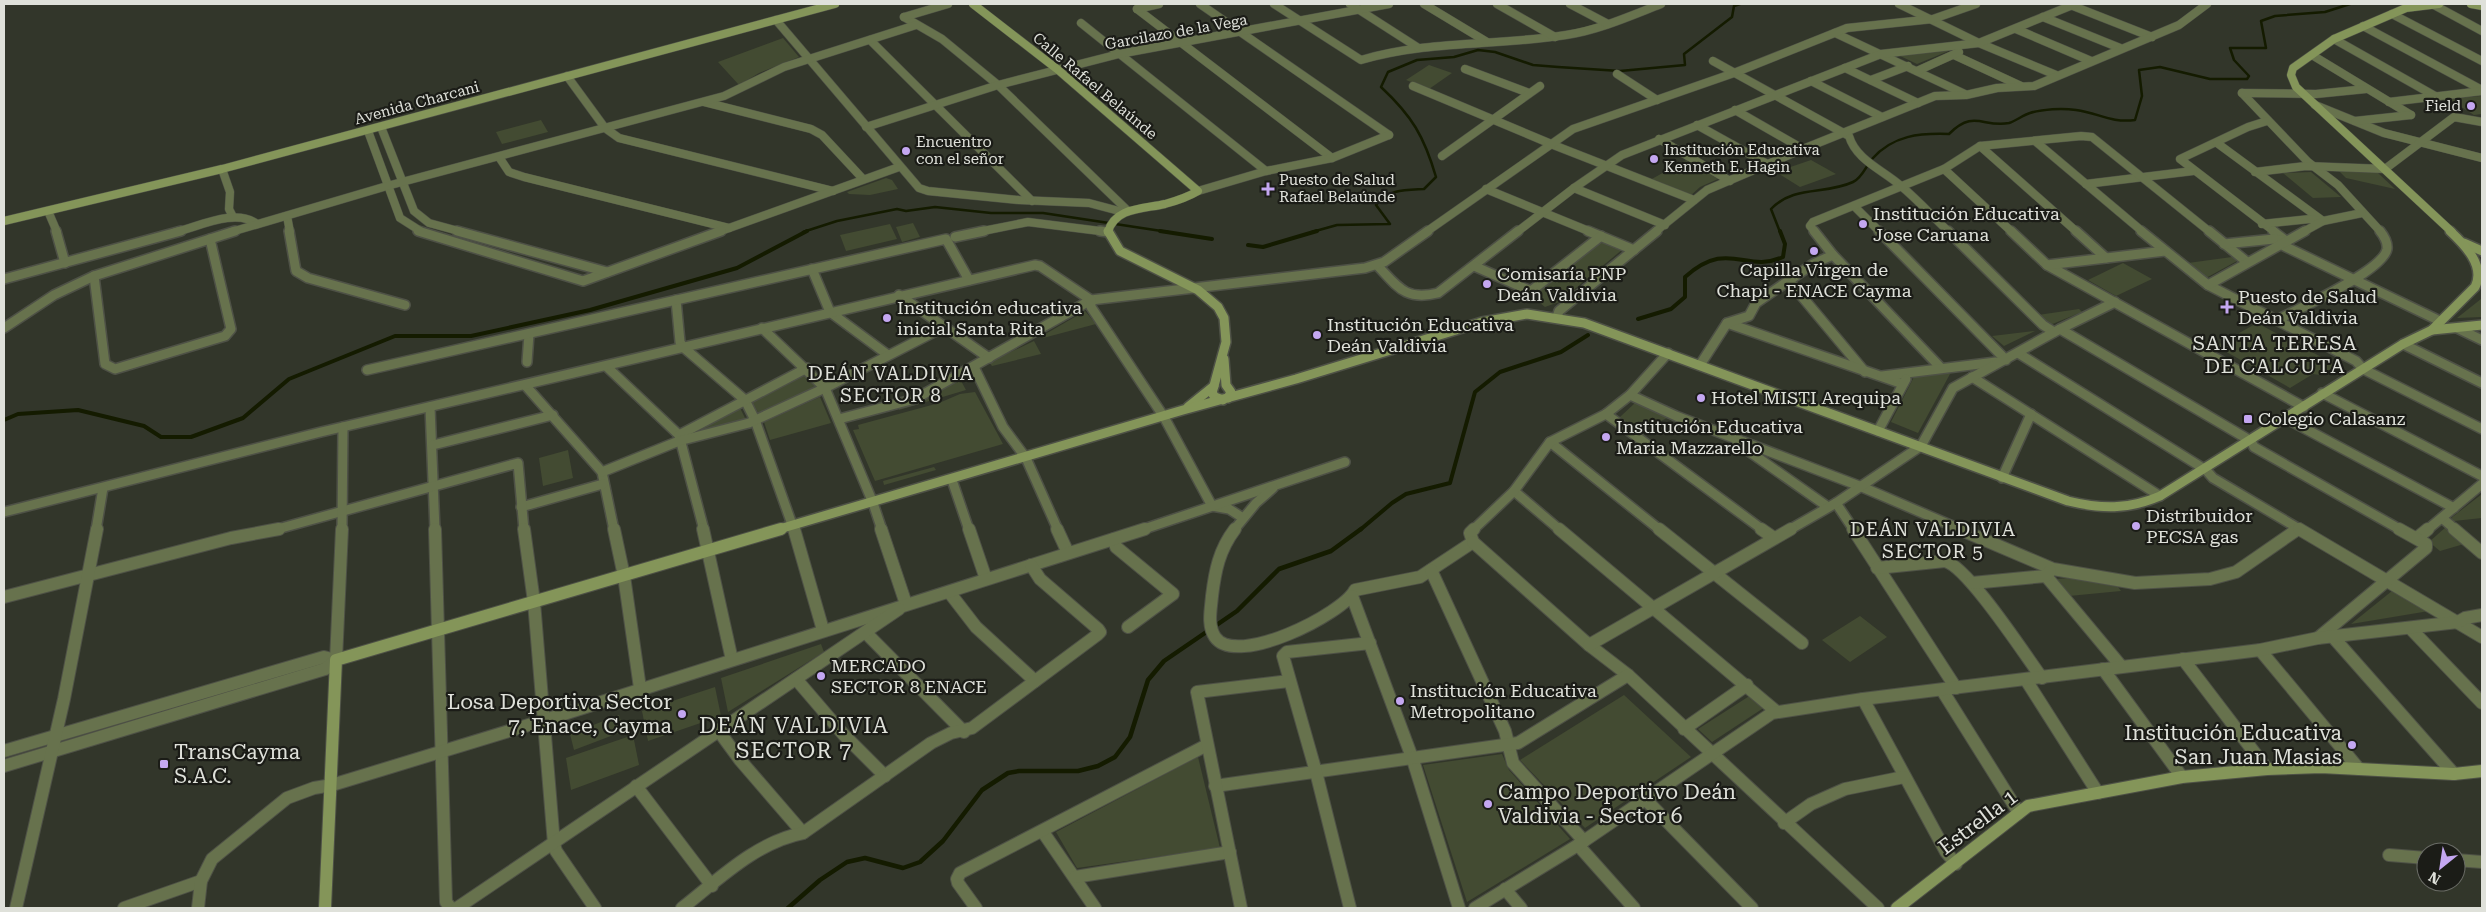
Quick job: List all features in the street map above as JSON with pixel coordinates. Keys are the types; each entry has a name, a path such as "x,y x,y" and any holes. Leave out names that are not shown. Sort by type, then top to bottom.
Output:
{"street":[{"name":"Avenida Charcani","path":"4,221 222,169 368,131 835,4"},
{"path":"948,4 904,17 942,39 998,85 1126,212"},
{"name":"Calle Rafael Belaúnde","path":"972,4 1057,69 1198,191"},
{"path":"1159,4 1137,10 1332,158"},
{"path":"1109,229 1115,218 1126,212 1165,204 1198,191 1266,171 1332,158 1389,134 1244,32 1200,4"},
{"path":"1274,4 1302,20 1361,60 1417,46 1555,37 1586,32 1648,5 1660,4"},
{"path":"1350,4 1417,46"},
{"name":"Garcilazo de la Vega","path":"866,127 998,85 1118,54 1182,44 1389,4"},
{"path":"1424,4 1487,42"},
{"path":"1497,4 1555,37"},
{"path":"1570,4 1608,24"},
{"path":"1899,4 1979,43 2056,75"},
{"path":"839,419 915,399 1091,300 1365,268 1377,265 1384,262 1573,129 1734,73 1835,33 1855,27 1933,19 1976,4"},
{"path":"1917,71 2071,4 2152,37"},
{"path":"1557,317 1559,311 1707,190 1936,96 1966,95 1997,88 2034,86 2120,48 2179,25 2207,4"},
{"path":"2432,330 2469,295 2479,280 2474,258 2463,242 2304,94 2294,83 2292,71 2334,39 2406,8 2437,4 2482,31"},
{"path":"2471,4 2482,6"},
{"path":"2392,14 2482,61"},
{"path":"2043,17 2120,48"},
{"path":"776,20 919,188 928,191 1032,201 1103,204 1126,212"},
{"path":"1081,23 1266,171"},
{"path":"4,328 54,295 94,276 257,224 387,186 703,102 738,91 767,74 809,58 916,25"},
{"path":"2363,26 2482,91"},
{"path":"2016,29 2091,61"},
{"path":"1574,40 1590,34 1586,32"},
{"path":"1835,33 1966,95"},
{"path":"2334,39 2435,96"},
{"path":"870,40 1032,201"},
{"path":"1377,265 1408,295 1420,298 1444,290 1574,188 1622,155 1881,54 1979,43"},
{"path":"1954,55 2022,87"},
{"path":"2312,55 2411,115 2354,121"},
{"path":"1712,61 1849,136 1852,147 1858,154 1902,186 2043,325 2057,331 2251,441 2254,447 2426,544 2426,548 2318,638"},
{"path":"1871,80 1908,66"},
{"path":"1844,68 1918,103"},
{"path":"1465,69 1529,93"},
{"path":"1617,74 1657,100"},
{"path":"567,76 605,128 619,138 833,191"},
{"path":"1811,81 1882,117"},
{"path":"1413,86 1606,166 1694,200"},
{"path":"1442,156 1540,86"},
{"path":"2276,320 2353,280 2381,262 2388,251 2382,234 2352,200 2318,168 2308,162 2242,93 2304,94 2366,89"},
{"path":"2389,102 2482,91"},
{"path":"703,102 816,132 822,135 863,180"},
{"path":"2315,105 2384,133 2482,158"},
{"path":"1735,110 1804,149"},
{"path":"2255,172 2306,166 2318,168 2385,169 2454,117 2482,122"},
{"path":"2267,121 2248,127 2217,143 2182,157 2181,162 2284,243"},
{"path":"1697,125 1769,165"},
{"path":"380,127 404,182 414,213 429,223 607,272"},
{"path":"368,131 400,218 418,231 584,281 899,166"},
{"path":"1941,368 1833,255 1814,232 1811,224 1944,169 1962,160 1980,146 2081,136 2092,137 2248,262"},
{"path":"1659,139 1730,181"},
{"path":"2035,141 2208,285 2356,361 2363,369 2482,429"},
{"path":"2217,143 2322,221"},
{"path":"1980,146 2106,258"},
{"path":"499,157 509,172 524,177 730,228"},
{"path":"222,169 230,192 232,217"},
{"path":"1944,169 2047,265 2304,407"},
{"path":"2086,184 2192,171"},
{"path":"1574,188 1665,225"},
{"path":"1486,189 1634,250"},
{"path":"1854,206 2006,361"},
{"path":"48,211 53,219 65,263"},
{"path":"2208,285 2322,221 2362,213"},
{"path":"287,216 296,271 308,278 404,305"},
{"path":"4,279 232,217 249,218 257,224"},
{"path":"2262,224 2310,219 2322,221"},
{"path":"955,237 1028,222 1109,229"},
{"path":"1109,229 1116,246 1126,255 1185,285 1196,287 1217,304 1228,327 1224,358 1226,385 1230,392 1225,399"},
{"path":"1474,266 1531,291 1601,236"},
{"path":"94,276 105,364 115,369 225,336 232,329 210,239"},
{"path":"367,370 946,239 969,280"},
{"path":"2224,244 2274,240 2284,243 2353,280 2440,321"},
{"path":"2463,242 2482,251"},
{"path":"2047,265 2165,251"},
{"path":"1700,364 1726,323 1749,316 1756,303 1813,264 1833,255"},
{"path":"4,512 343,427 1035,265 1040,266 1091,300 1092,307 1164,417 1212,506"},
{"path":"812,268 817,285 830,312 888,355"},
{"path":"1789,281 1866,372"},
{"path":"899,296 989,358"},
{"path":"676,300 682,347 745,400 755,420 793,526 822,630"},
{"path":"1590,645 1862,487 1921,446 1953,388 2006,361 2057,331 2115,302"},
{"path":"4,766 325,669 336,660 952,480 1183,410 1258,390 1482,322 1527,314 1557,317 1597,326 2002,478 2068,501 2102,509 2140,506 2160,496 2206,470 2304,407 2322,393 2403,344 2432,330 2482,325"},
{"path":"1726,323 1903,384"},
{"path":"679,438 755,420 825,388 944,327"},
{"path":"762,328 808,368 825,388 873,503 906,604"},
{"path":"2457,328 2482,340"},
{"path":"527,362 529,334"},
{"path":"2403,344 2482,383"},
{"path":"1668,353 1630,395 1606,414 1550,442 1514,491 1470,533 1473,542 1590,645 1628,675 1878,908"},
{"path":"2018,353 2206,470 2213,478 2482,636"},
{"path":"1224,358 1212,393 1215,397 1225,399"},
{"path":"1878,376 2006,361"},
{"path":"606,366 679,438 709,551 732,660"},
{"path":"974,367 999,418 1018,450 1026,458 1068,553"},
{"path":"602,472 679,438 745,400 808,368"},
{"path":"1878,431 1910,372"},
{"path":"1972,377 2160,496"},
{"path":"525,385 554,415 602,472 603,484 624,576 640,688"},
{"path":"1226,385 1258,390"},
{"path":"1183,410 1214,386"},
{"path":"2322,393 2482,476"},
{"path":"1630,395 1862,487 2049,572 2120,666"},
{"path":"430,407 440,631 446,902 451,908"},
{"path":"1606,414 1774,538"},
{"path":"2002,478 2031,414"},
{"path":"433,445 554,415"},
{"path":"2285,418 2454,508"},
{"path":"325,908 343,510 343,427"},
{"path":"1722,433 1832,505 1877,568 1956,688"},
{"path":"1550,442 1802,643"},
{"path":"198,908 201,881 212,859 288,798 314,788 332,785 545,720 822,630 949,592 1345,462"},
{"path":"4,597 231,538 260,534 518,463 521,507 534,602 554,844 556,851 596,908"},
{"path":"952,480 986,579"},
{"path":"1280,482 1264,495 1243,518 1222,553 1215,578 1210,629 1216,640 1223,645 1244,649 1262,643 1311,622 1352,596 1354,590 1420,577 1473,542"},
{"path":"521,507 603,484"},
{"path":"2416,538 2482,484"},
{"path":"16,908 57,735 90,576 103,488"},
{"path":"1514,491 1777,712"},
{"path":"1212,506 1237,511 1243,518"},
{"path":"2442,518 2482,553"},
{"path":"1972,583 2049,572 2135,583 2165,584 2210,579 2236,572 2299,528"},
{"path":"1114,539 1116,547 1173,594 1128,627"},
{"path":"1877,568 1945,561 1953,563 1972,583 2042,678"},
{"path":"682,908 769,845 792,834 803,833 931,743 951,733 964,732 972,728 1100,632 1040,580 1031,565"},
{"path":"1431,570 1505,731 1507,746 1514,763 1634,908"},
{"path":"949,592 953,601 976,626 1035,681"},
{"path":"1352,596 1413,760 1459,908"},
{"path":"457,908 554,844 718,730 866,633 906,604"},
{"path":"1475,908 1581,843 1711,753 1777,712 1862,699 2260,650 2318,638 2458,622 2466,618 2482,615"},
{"path":"2410,628 2482,703"},
{"path":"866,633 964,732"},
{"path":"2334,637 2454,774"},
{"path":"1350,908 1316,772 1283,656 1287,652 1370,643"},
{"path":"2260,650 2360,769"},
{"path":"4,751 324,657 336,660"},
{"path":"2183,659 2267,769"},
{"path":"2103,669 2182,777"},
{"path":"1215,786 1507,746 1518,743 1628,675"},
{"path":"796,679 844,736 885,776"},
{"path":"1241,908 1215,786 1198,692 1289,680"},
{"path":"2026,680 2098,793"},
{"path":"1684,729 1747,686"},
{"path":"1942,690 2019,812"},
{"path":"1862,699 1946,852 1956,864"},
{"path":"718,730 740,760 803,833"},
{"path":"971,907 957,879 960,874 1207,745"},
{"name":"Estrella 1","path":"1897,908 1956,864 2028,806 2182,777 2267,769 2360,769 2454,774 2482,771"},
{"path":"1784,822 1811,804 1845,789 1904,777"},
{"path":"636,786 712,886"},
{"path":"1644,798 1752,908"},
{"path":"1043,832 1095,908"},
{"path":"1075,877 1230,852"},
{"path":"2388,854 2416,857"},
{"path":"2466,861 2482,862"},
{"path":"124,908 201,881"},
{"path":"1506,889 1521,908"}],"green space":[{"path":"783,38 799,57 759,73 739,85 718,62"},
{"path":"1961,46 1917,64 1896,54"},
{"path":"1429,65 1452,73 1429,89 1406,80"},
{"name":"Field","path":"2482,96 2482,114 2474,115 2447,98"},
{"path":"541,120 548,132 502,144 496,132"},
{"path":"1686,160 1718,179 1700,187 1690,196 1650,180"},
{"path":"1811,160 1836,174 1800,187 1776,172"},
{"path":"2339,171 2378,173 2395,189 2346,178"},
{"path":"2311,172 2341,197 2313,198 2283,173"},
{"path":"886,178 892,180 898,189 870,195 849,194 847,192"},
{"path":"913,223 920,237 902,242 896,227"},
{"path":"890,224 897,239 846,251 840,235"},
{"path":"1602,240 1623,249 1559,302 1545,307 1529,294 1535,294"},
{"path":"2232,257 2237,261 2206,278 2188,263"},
{"path":"2123,263 2152,279 2116,296 2088,280"},
{"path":"2482,297 2482,317 2457,318 2481,299"},
{"path":"2079,309 2082,312 2050,325 2038,315"},
{"path":"1085,311 1096,324 1043,338 1042,336"},
{"path":"2257,323 2336,366 2320,375 2313,374 2290,388 2216,346"},
{"path":"2035,331 2004,346 1992,336"},
{"path":"1034,341 1041,354 992,366 989,362"},
{"path":"1946,372 1950,374 1918,433 1891,422 1915,375"},
{"path":"806,374 815,381 817,388 759,414 752,402"},
{"path":"960,379 966,390 899,410 899,408 915,403"},
{"path":"975,392 1003,444 875,481 853,430 859,429 858,425 939,403 960,394"},
{"path":"820,397 831,423 770,440 764,422"},
{"path":"1635,403 1669,417 1639,432 1620,417"},
{"path":"740,408 746,420 692,433"},
{"path":"568,450 573,478 543,486 539,458"},
{"path":"934,467 936,470 884,485 883,481"},
{"path":"2482,494 2482,518 2454,521 2451,518"},
{"path":"2446,527 2464,544 2440,551 2429,542"},
{"path":"2069,578 2118,587 2121,591 2069,596 2056,579"},
{"path":"2392,591 2429,611 2351,624"},
{"path":"1860,616 1887,637 1850,662 1822,640"},
{"path":"821,644 824,652 728,712 721,678"},
{"name":"Losa Deportiva Sector 7, Enace, Cayma","path":"715,687 721,716 648,741 642,711"},
{"path":"1624,695 1691,757 1585,828 1520,760"},
{"path":"1751,695 1765,707 1712,742 1698,729"},
{"path":"619,715 624,731 574,750 570,734"},
{"path":"633,735 639,765 571,790 566,758"},
{"name":"Campo Deportivo Deán Valdivia - Sector 6","path":"1502,754 1509,770 1570,839 1467,902 1423,765"},
{"path":"1198,757 1220,848 1077,868 1056,832"}],"waterway":[{"path":"1312,232 1337,225 1390,224 1376,205 1392,193 1424,189 1436,177 1427,150 1416,128 1409,117 1381,87 1388,72 1417,60 1454,57 1478,50 1495,52 1533,65 1558,67 1620,71 1685,65 1684,54 1732,17 1734,6 1740,4"},
{"path":"1780,232 1771,209 1780,201 1800,193 1842,186 1853,182 1859,178 1880,151 1898,140 1917,135 1949,134 1965,122 2009,123 2027,114 2047,110 2076,110 2111,119 2135,120 2142,96 2139,70 2160,67 2210,79 2247,79 2249,76 2234,60 2230,48 2266,48 2261,21 2275,16 2325,12 2350,4"},
{"path":"803,232 837,221 897,209 906,211 935,207 991,213 1043,213 1168,232"},
{"path":"4,420 18,414 78,410 144,426 161,437 191,437 243,418 289,379 395,336 471,336 590,310 737,268 807,231"},
{"path":"1160,231 1212,239"},
{"path":"1248,245 1263,247 1317,231"},
{"path":"1638,319 1671,309 1685,297 1685,277 1700,266 1714,260 1725,258 1758,262 1783,257 1785,244 1780,231"},
{"path":"1360,530 1392,503 1406,494 1450,483 1475,392 1500,372 1561,352 1588,335"},
{"path":"788,908 820,880 847,862 865,858 903,868 920,862 943,841 982,790 1008,773 1019,771 1078,771 1098,766 1115,757 1130,737 1148,680 1164,661 1237,611 1279,569 1331,551 1361,529"}],"place":[{"name":"Field","path":"2471,106"},
{"name":"Encuentro con el señor","path":"906,151"},
{"name":"Institución Educativa Kenneth E. Hagin","path":"1654,159"},
{"name":"Puesto de Salud Rafael Belaúnde","path":"1268,189"},
{"name":"Institución Educativa Jose Caruana","path":"1863,224"},
{"name":"Capilla Virgen de Chapi - ENACE Cayma","path":"1814,251"},
{"name":"Comisaría PNP Deán Valdivia","path":"1487,284"},
{"name":"Puesto de Salud Deán Valdivia","path":"2227,307"},
{"name":"Institución educativa inicial Santa Rita","path":"887,318"},
{"name":"Institución Educativa Deán Valdivia","path":"1317,335"},
{"name":"Hotel MISTI Arequipa","path":"1701,398"},
{"name":"Colegio Calasanz","path":"2248,419"},
{"name":"Institución Educativa Maria Mazzarello","path":"1606,437"},
{"name":"Distribuidor PECSA gas","path":"2136,526"},
{"name":"MERCADO SECTOR 8 ENACE","path":"821,676"},
{"name":"Institución Educativa Metropolitano","path":"1400,701"},
{"name":"Losa Deportiva Sector 7, Enace, Cayma","path":"682,714"},
{"name":"Institución Educativa San Juan Masias","path":"2352,745"},
{"name":"TransCayma S.A.C.","path":"164,764"},
{"name":"Campo Deportivo Deán Valdivia - Sector 6","path":"1488,804"}],"district":[{"name":"SANTA TERESA DE CALCUTA","path":"2275,354"},
{"name":"DEÁN VALDIVIA SECTOR 8","path":"891,384"},
{"name":"DEÁN VALDIVIA SECTOR 5","path":"1933,540"},
{"name":"DEÁN VALDIVIA SECTOR 7","path":"794,738"}]}
